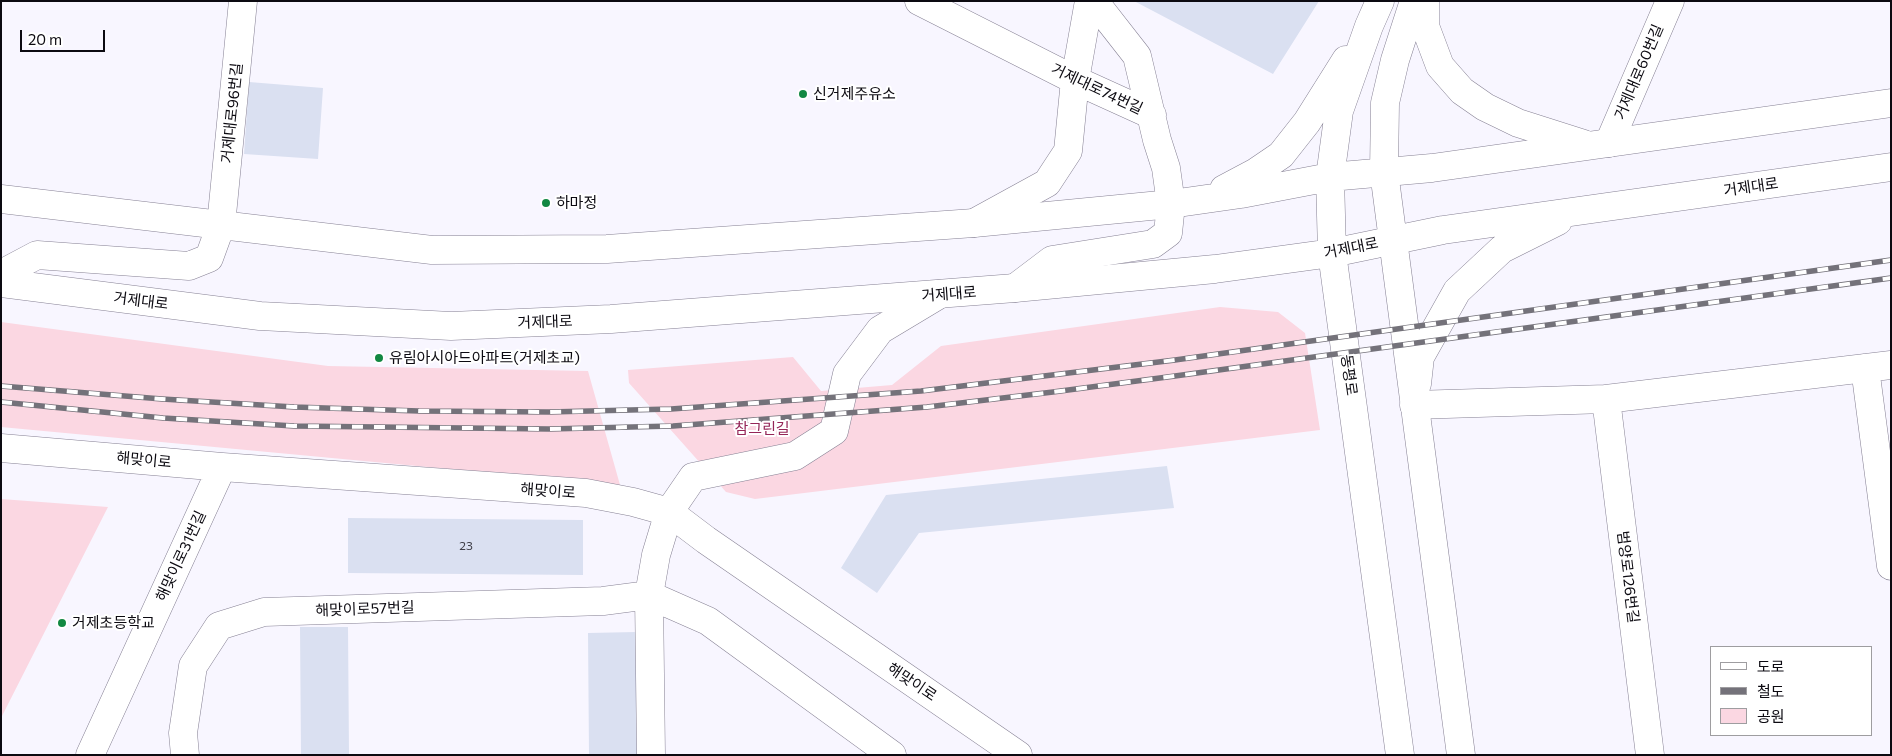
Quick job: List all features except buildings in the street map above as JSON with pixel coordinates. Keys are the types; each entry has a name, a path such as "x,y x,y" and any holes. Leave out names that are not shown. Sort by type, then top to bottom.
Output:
{"main road":[{"name":"거제대로96번길","path":"1,274 37,255 189,266 209,258 221,226 243,1"},
{"name":"거제대로74번길","path":"920,1 1074,80 1152,115 1157,140 1166,168 1171,204 1168,233 1153,244 1052,260 1015,288"},
{"path":"974,223 1047,183 1068,151 1074,80 1088,1"},
{"path":"1094,1 1137,56 1152,115"},
{"name":"동평로","path":"1380,1 1369,26 1339,111 1330,177 1332,253 1400,755"},
{"path":"1414,1 1395,60 1386,103 1384,172 1461,755"},
{"path":"1425,1 1425,26 1440,66 1462,91 1485,107 1518,123 1600,144"},
{"name":"거제대로60번길","path":"1600,144 1670,1"},
{"path":"1204,199 1256,172 1281,156 1307,122 1369,26"},
{"path":"1,199 432,250 607,249 974,223 1171,204 1330,177 1432,168 1891,103"},
{"name":"거제대로","path":"1,283 260,316 451,326 611,319 1015,288 1215,269 1332,253 1443,230 1891,167"},
{"path":"1414,405 1420,357 1457,291 1502,249 1579,211"},
{"path":"651,755 649,595 656,555 670,512 693,476 795,456 834,431 847,374 880,330 940,294"},
{"path":"1414,405 1606,399 1878,367 1891,566"},
{"name":"범양로126번길","path":"1606,399 1650,755"},
{"name":"해맞이로","path":"1,448 222,467 586,494 634,502 670,512 706,540 1018,755"},
{"name":"해맞이로31번길","path":"90,755 222,467"},
{"path":"649,595 708,621 880,753"},
{"name":"해맞이로57번길","path":"185,755 183,733 193,666 219,626 264,612 603,602 649,595"}],"green space":[{"name":"참그린길","path":"1220,307 1278,312 1305,333 1320,430 755,499 726,492 629,383 628,370 793,357 821,391 892,385 941,346"},
{"path":"1,322 328,366 588,371 620,485 1,427"},
{"path":"1,499 108,507 1,718"}],"railway":[{"path":"1,386 294,407 419,411 549,412 671,409 921,391 1175,360 1891,260"},
{"path":"1,402 163,418 294,426 549,429 673,426 927,407 1053,392 1891,278"}],"place":[{"name":"신거제주유소","path":"803,94"},
{"name":"하마정","path":"546,203"},
{"name":"유림아시아드아파트(거제초교)","path":"379,358"},
{"name":"거제초등학교","path":"62,623"}]}
